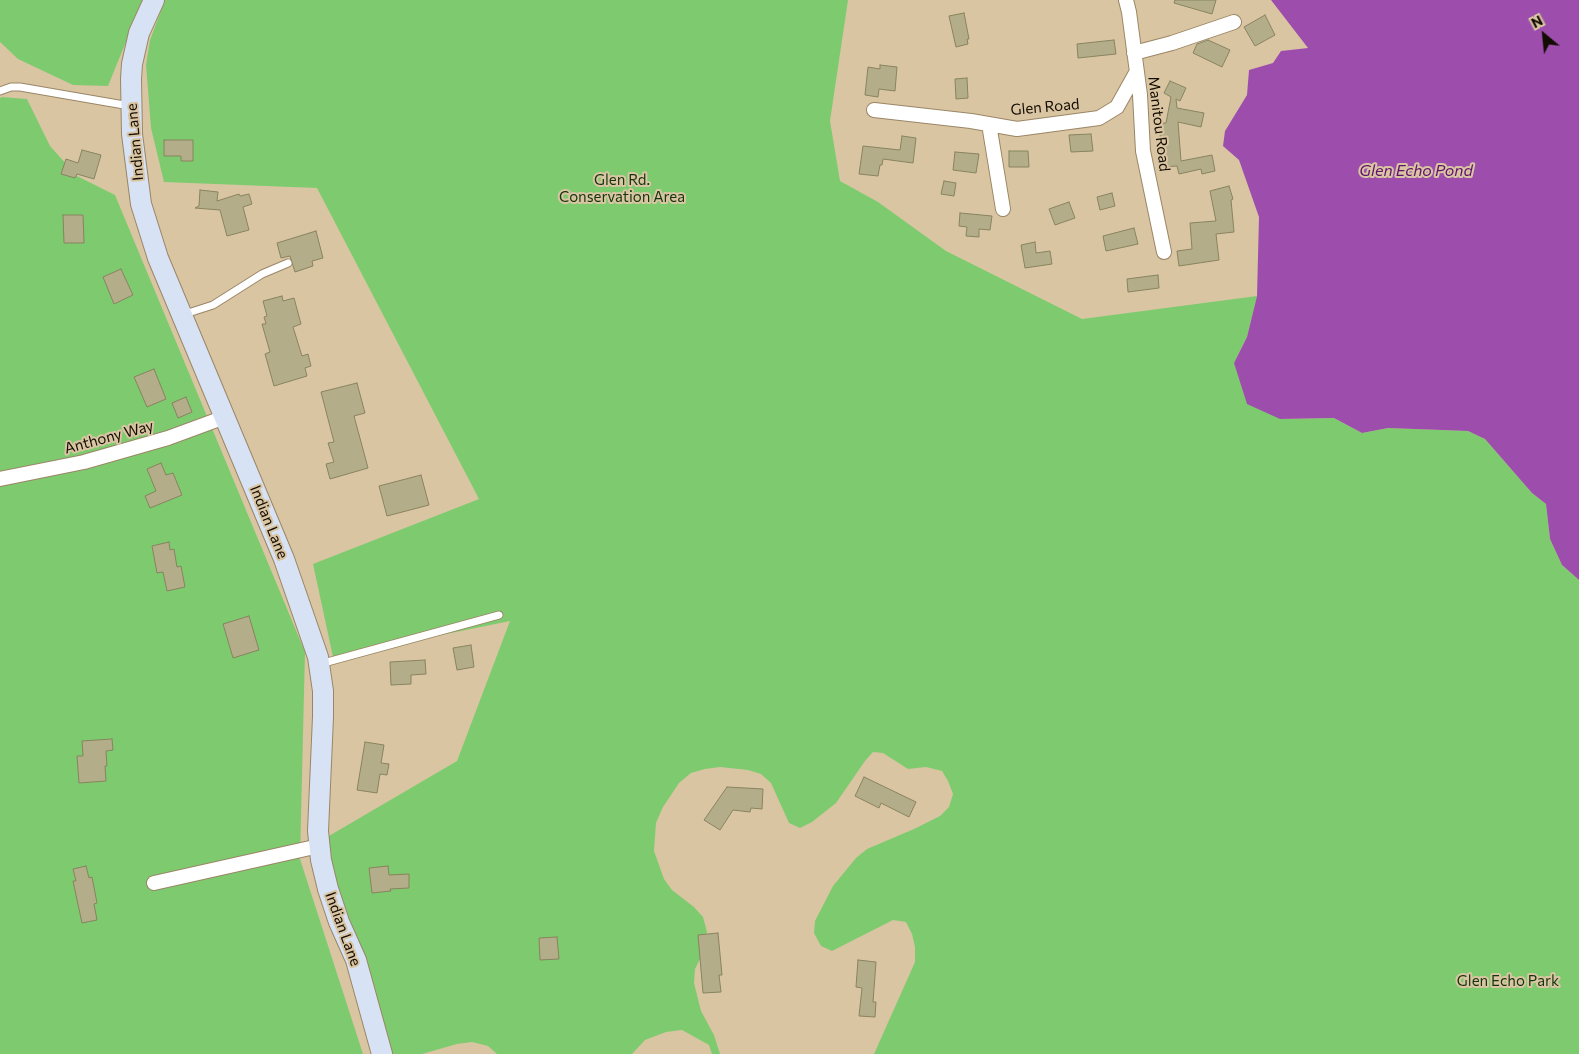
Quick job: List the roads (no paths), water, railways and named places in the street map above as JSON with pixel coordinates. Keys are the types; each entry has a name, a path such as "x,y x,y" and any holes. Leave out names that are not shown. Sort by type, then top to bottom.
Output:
{"street":[{"name":"Indian Lane","path":"154,0 145,18 136,47 131,79 136,171 142,210 152,242 284,559 320,664 323,717 318,831 321,860 339,922 356,960 382,1054"},
{"name":"Manitou Road","path":"1126,0 1140,95 1143,151 1164,252"},
{"path":"1134,52 1172,43 1234,22"},
{"name":"Glen Road","path":"874,110 1017,129 1099,118 1117,107 1136,73"},
{"path":"989,124 1003,209"},
{"name":"Anthony Way","path":"0,479 84,462 168,438 225,417"},
{"path":"154,883 319,846"}],"lane":[{"path":"0,91 11,87 20,87 131,106"},
{"path":"182,315 212,305 262,274 288,263"},
{"path":"320,664 499,615"}],"water":[{"name":"Glen Echo Pond","path":"1271,0 1579,0 1579,580 1562,565 1550,539 1546,504 1532,493 1485,439 1468,431 1388,428 1362,433 1334,418 1280,419 1247,404 1234,363 1247,337 1257,296 1259,217 1239,160 1223,146 1225,131 1247,95 1249,70 1273,63 1281,51 1308,48"}],"park label":[{"name":"Glen Rd. Conservation Area","path":"622,188"},
{"name":"Glen Echo Park","path":"1508,981"}]}
